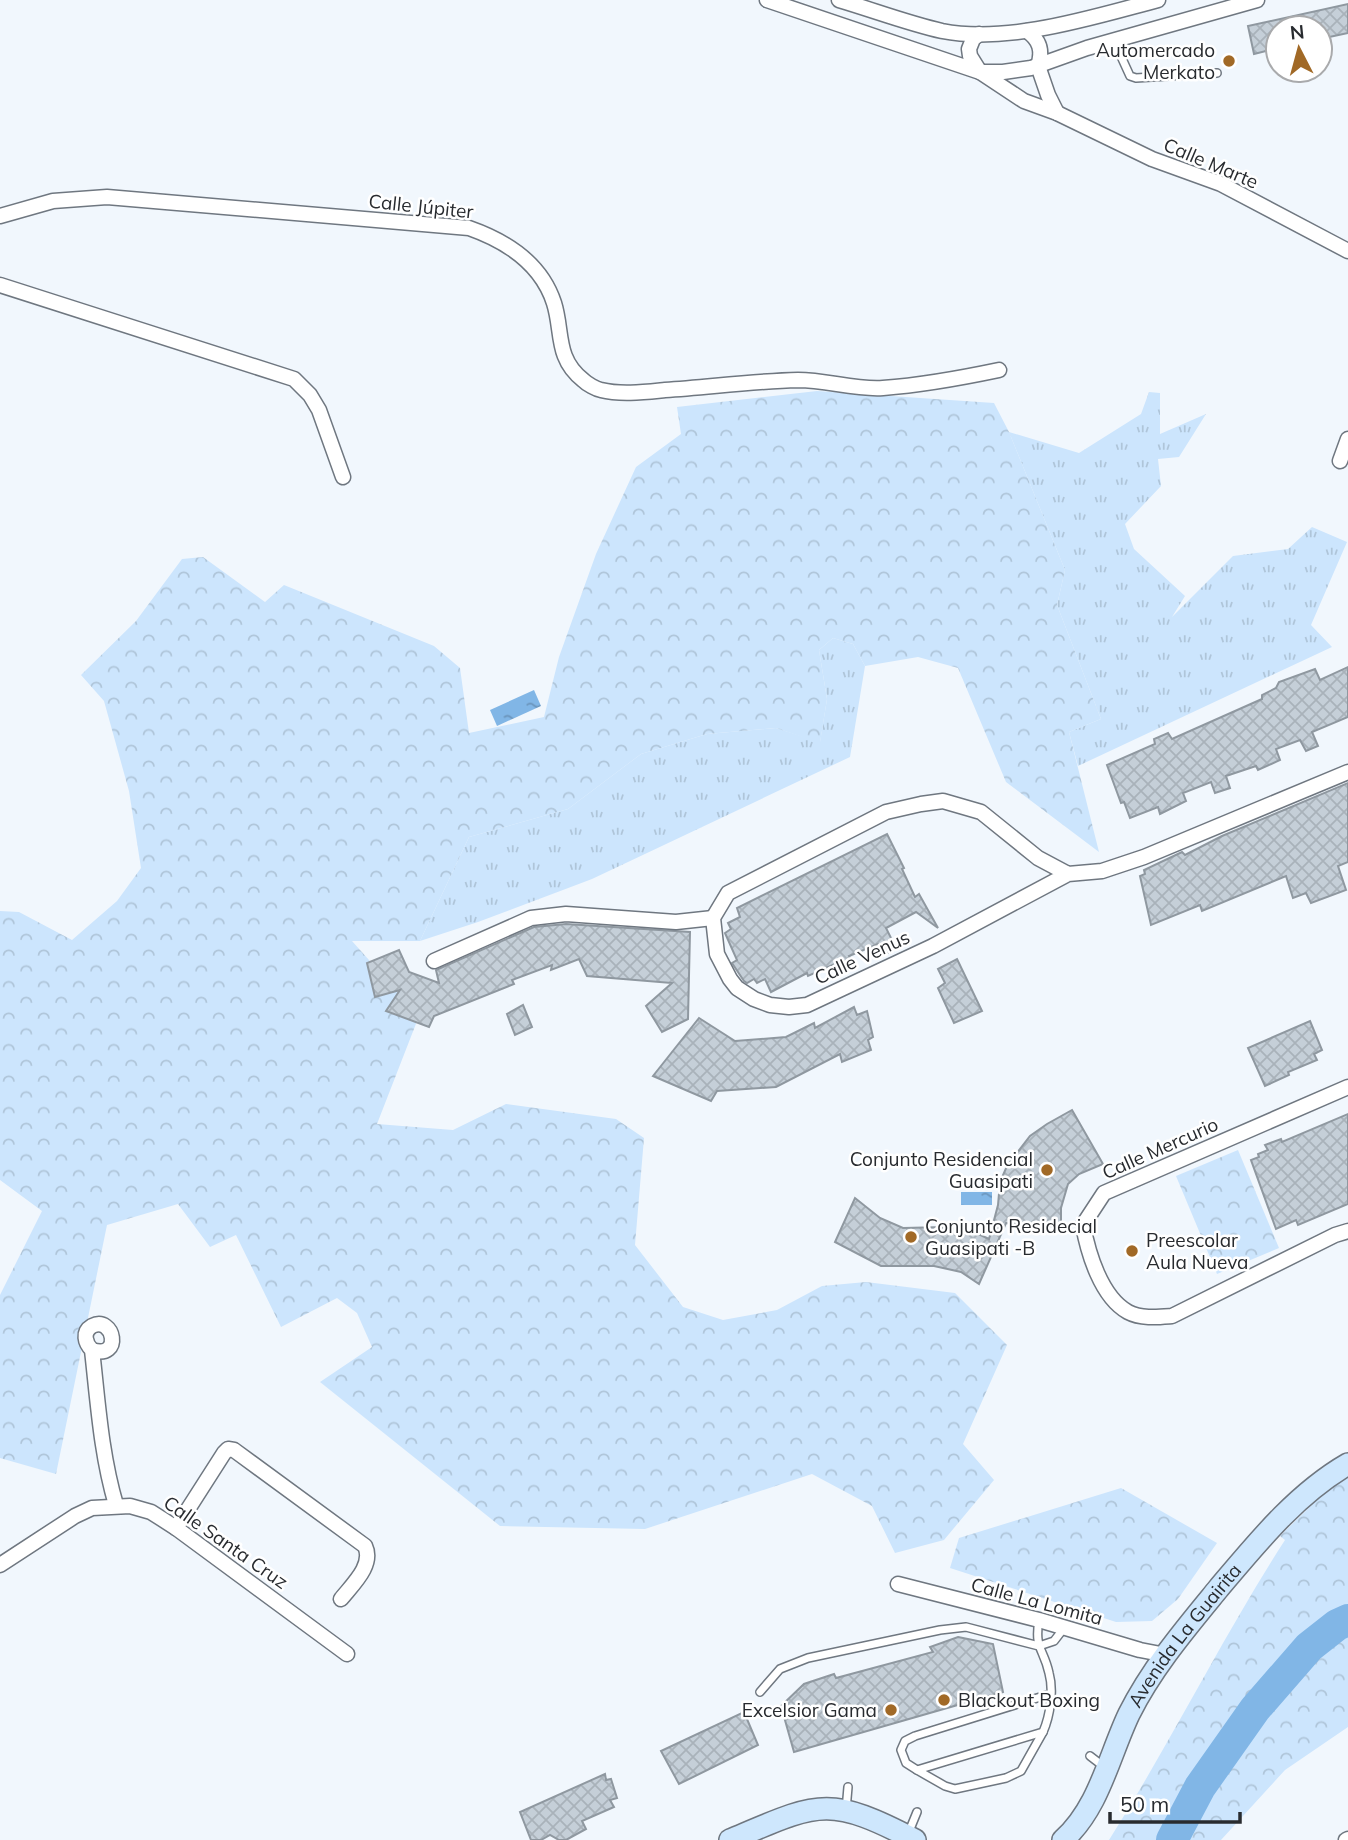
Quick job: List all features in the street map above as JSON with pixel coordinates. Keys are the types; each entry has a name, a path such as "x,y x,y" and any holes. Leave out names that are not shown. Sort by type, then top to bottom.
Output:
{"street":[{"path":"767,0 979,72 1003,72 1038,66 1114,40 1257,0"},
{"path":"839,0 942,31 979,34 1027,31 1079,21 1158,0"},
{"path":"1027,31 1035,36 1040,47 1042,55 1038,66 1057,113"},
{"path":"979,34 969,48 970,56 979,72"},
{"name":"Calle Marte","path":"979,72 1024,101 1057,113 1152,159 1222,184 1348,251"},
{"name":"Calle Júpiter","path":"0,216 54,201 107,197 470,228 497,238 515,249 531,264 554,303 562,352 583,381 601,390 638,392 801,380 879,388 950,381 999,370"},
{"path":"0,285 294,379 310,395 319,410 343,477"},
{"path":"1340,460 1348,439"},
{"name":"Calle Venus","path":"713,918 717,954 737,988 770,1005 789,1007 807,1004 877,972 1068,874 1102,871 1144,857 1348,772"},
{"path":"434,961 531,918 566,914 676,922 713,918 728,893 886,812 921,804 943,802 981,812 1038,858 1068,874"},
{"name":"Calle Mercurio","path":"1348,1087 1104,1193 1083,1225 1091,1261 1104,1286 1129,1312 1149,1317 1172,1317 1348,1231"},
{"path":"92,1350 100,1411 101,1444 116,1505"},
{"path":"176,1528 224,1453 228,1449 234,1450 365,1546 368,1560 341,1599"},
{"name":"Avenida La Guairita","path":"1063,1840 1090,1806 1098,1762 1166,1655 1237,1566 1282,1518 1311,1490 1348,1464"},
{"name":"Calle Santa Cruz","path":"0,1565 75,1516 92,1508 116,1505 151,1512 347,1654"},
{"name":"Calle La Lomita","path":"898,1584 1166,1655"},
{"path":"730,1840 804,1810 832,1808 870,1817 911,1838"}],"lane":[{"path":"1114,40 1130,76 1136,78 1217,73"},
{"path":"1039,1620 1037,1637 1049,1671 1050,1694 1048,1721 1021,1771 1006,1778 955,1789 906,1763 901,1750 905,1741 915,1736 1050,1694"},
{"path":"760,1692 780,1669 808,1658 940,1630 966,1627 1039,1646 1054,1641 1064,1628"},
{"path":"917,1770 1043,1732"},
{"path":"846,1810 848,1787"},
{"path":"911,1838 917,1812"}],"green space":[{"path":"817,391 994,403 1009,432 1065,570 1057,605 1101,719 1069,732 1099,852 1006,782 958,668 918,657 865,666 853,644 833,638 819,650 827,699 820,743 776,728 707,734 641,754 568,809 469,837 420,941 352,941 419,1016 377,1124 453,1130 506,1104 616,1119 644,1138 635,1245 683,1307 723,1320 777,1310 822,1286 866,1282 955,1293 1007,1345 963,1444 994,1480 944,1540 895,1553 872,1506 812,1474 645,1529 500,1526 320,1382 372,1347 357,1313 337,1298 281,1327 236,1235 210,1247 178,1204 107,1225 56,1474 0,1458 0,1295 42,1211 0,1180 0,911 19,912 72,940 117,901 141,868 129,791 104,701 81,675 136,621 182,559 203,557 265,602 284,585 434,646 460,668 469,733 544,717 559,657 596,554 636,467 681,434 677,407"},
{"path":"1149,392 1160,393 1160,434 1206,414 1179,457 1158,459 1161,486 1125,524 1134,549 1185,596 1172,617 1233,556 1288,549 1312,527 1347,542 1311,625 1332,647 1078,766 1069,732 1101,719 1057,605 1065,570 1009,432 1079,453 1141,414"},
{"path":"833,638 853,644 865,666 850,757 592,879 420,941 469,837 568,809 641,754 707,734 776,728 820,742 827,699 819,650"},
{"path":"1238,1150 1279,1248 1217,1274 1176,1176"},
{"path":"1348,1476 1348,1727 1285,1770 1221,1840 1109,1840 1285,1540 1280,1536 1318,1499"},
{"path":"1121,1488 1217,1543 1178,1599 1152,1621 1116,1622 950,1568 959,1538"}],"water":[{"path":"534,690 541,706 497,726 490,710"},
{"path":"961,1192 992,1192 992,1205 961,1205"}],"building":[{"path":"1348,4 1348,33 1334,36 1334,14 1303,14"},
{"path":"1264,22 1264,52 1254,54 1248,26"},
{"path":"1348,667 1348,717 1312,732 1318,746 1306,751 1300,740 1276,749 1280,760 1258,770 1256,766 1226,776 1230,788 1215,793 1211,782 1183,793 1186,801 1160,814 1158,807 1130,818 1124,802 1121,803 1107,765 1155,744 1154,739 1168,733 1172,739 1262,699 1262,695 1276,688 1279,682 1315,669 1320,680"},
{"path":"1348,783 1348,862 1338,866 1346,890 1311,903 1306,893 1293,898 1286,876 1202,911 1200,905 1151,925 1140,876 1145,874 1144,870 1182,852 1185,855 1222,836"},
{"path":"887,834 915,897 919,894 938,928 916,912 886,928 896,948 884,955 878,944 849,956 854,965 842,971 837,963 808,976 807,973 771,992 765,979 757,983 754,979 747,983 744,981 732,963 737,960 725,933 731,929 728,923 740,917 737,908"},
{"path":"566,924 690,932 688,1019 662,1032 646,1006 672,983 587,976 579,959 551,970 552,965 512,980 514,984 434,1016 429,1027 386,1011 400,990 375,997 367,963 399,950 409,972 439,983 436,970 534,927"},
{"path":"957,959 982,1011 954,1023 938,988 945,983 938,969"},
{"path":"523,1005 532,1027 515,1035 507,1014"},
{"path":"854,1007 857,1015 867,1011 873,1037 868,1040 871,1050 842,1062 840,1054 776,1087 717,1091 711,1101 653,1076 699,1018 735,1041 786,1037 814,1023 815,1028"},
{"path":"1310,1021 1322,1050 1314,1054 1317,1060 1288,1072 1289,1075 1265,1086 1248,1048"},
{"path":"1072,1110 1103,1164 1079,1174 1068,1184 1061,1208 1061,1227 1006,1223 979,1284 961,1272 934,1266 881,1266 835,1242 855,1198 880,1218 903,1228 945,1227 974,1232 989,1239 998,1205 1000,1182 1007,1166 1030,1136"},
{"path":"1348,1114 1348,1204 1298,1225 1296,1220 1276,1229 1251,1160 1268,1150 1265,1145 1281,1139 1282,1142"},
{"path":"958,1637 993,1644 1003,1692 794,1752 781,1706 804,1684 834,1674 836,1678 933,1652 930,1647"},
{"path":"744,1712 758,1745 679,1784 661,1751"},
{"path":"605,1774 606,1780 611,1779 617,1798 610,1800 614,1807 582,1821 586,1829 566,1840 550,1835 541,1840 531,1840 520,1812"}],"waterway":[{"path":"1172,1840 1200,1787 1255,1709 1309,1647 1337,1625 1348,1620"}],"place":[{"name":"Automercado Merkato","path":"1229,61"},
{"name":"Conjunto Residencial Guasipati","path":"1047,1170"},
{"name":"Conjunto Residecial Guasipati -B","path":"911,1237"},
{"name":"Preescolar Aula Nueva","path":"1132,1251"},
{"name":"Blackout Boxing","path":"944,1700"},
{"name":"Excelsior Gama","path":"891,1710"}]}
